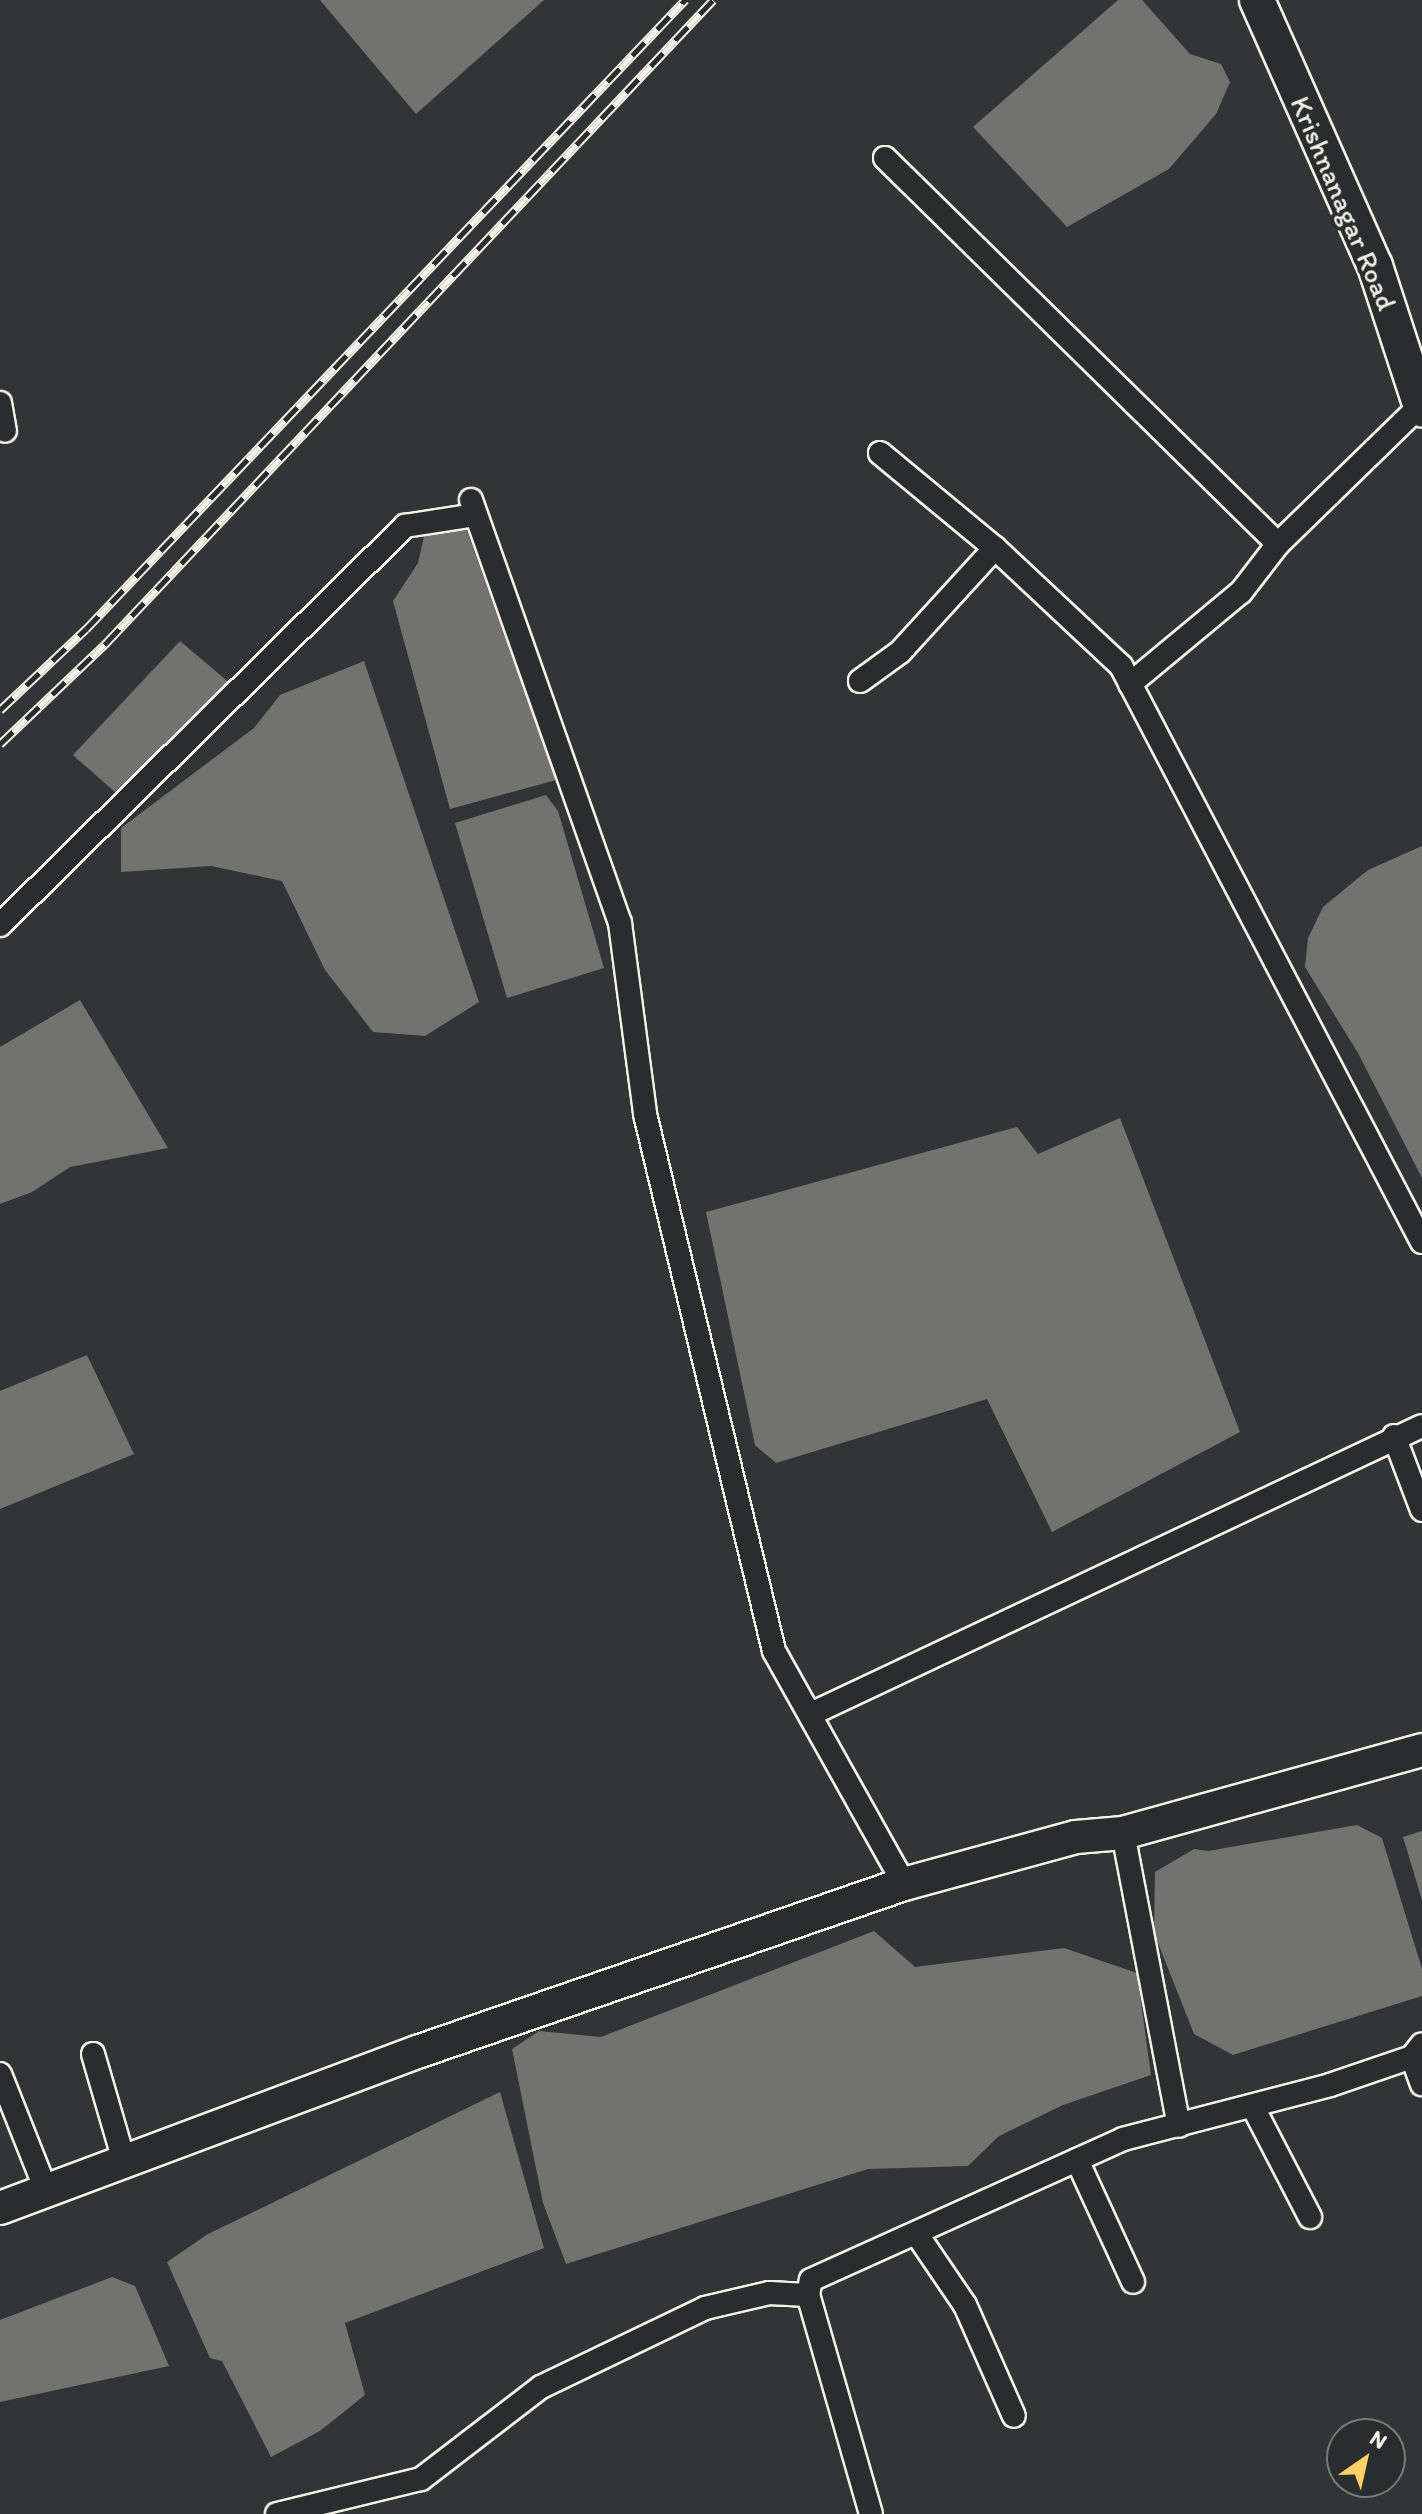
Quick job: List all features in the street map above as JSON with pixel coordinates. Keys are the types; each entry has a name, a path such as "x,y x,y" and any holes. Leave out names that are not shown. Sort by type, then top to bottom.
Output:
{"main road":[{"name":"Krishnanagar Road","path":"1257,0 1375,266 1421,403"}],"street":[{"path":"885,158 1278,544"},
{"path":"0,403 5,431"},
{"path":"1130,684 1241,592 1278,544 1421,403"},
{"path":"880,453 995,548 1121,666 1422,1242"},
{"path":"0,925 405,526 473,507 620,923 645,1114 774,1651 904,1884"},
{"path":"860,681 900,652 995,548"},
{"path":"811,1714 1394,1436 1422,1426"},
{"path":"1394,1436 1422,1510"},
{"path":"0,2208 420,2051 904,1884 1076,1837 1123,1833 1422,1750"},
{"path":"1123,1833 1179,2126"},
{"path":"871,2514 808,2295 811,2280 1123,2139 1253,2107 1417,2051 1422,2084"},
{"path":"93,2054 124,2161"},
{"path":"0,2074 46,2190"},
{"path":"1253,2107 1310,2217"},
{"path":"1077,2160 1133,2282"},
{"path":"916,2233 965,2305 1014,2416"},
{"path":"277,2514 421,2479 541,2387 705,2308 769,2293 808,2295"}],"shaded area":[{"path":"320,0 544,0 416,114"},
{"path":"1118,0 1142,0 1190,54 1221,64 1230,82 1216,114 1169,169 1067,227 973,127"},
{"path":"466,528 556,780 450,809 393,601 418,563 425,532"},
{"path":"180,641 232,685 167,771 115,792 73,755"},
{"path":"364,661 479,1002 425,1036 373,1032 325,970 282,881 211,866 121,872 121,828 254,728 280,695"},
{"path":"546,795 558,811 604,968 507,998 455,823"},
{"path":"1422,846 1422,1178 1358,1053 1305,967 1308,938 1323,907 1368,870"},
{"path":"80,1000 168,1148 70,1167 32,1192 0,1204 0,1047"},
{"path":"1120,1118 1240,1432 1052,1532 987,1399 776,1463 755,1445 706,1212 1017,1127 1038,1154"},
{"path":"87,1355 134,1454 0,1509 0,1391"},
{"path":"1357,1825 1382,1838 1422,1969 1422,1996 1233,2055 1194,2034 1154,1933 1155,1872 1194,1849 1208,1851"},
{"path":"1422,1831 1422,1900 1403,1837"},
{"path":"874,1931 915,1967 1064,1948 1137,1973 1151,2075 1063,2105 999,2136 968,2166 868,2169 566,2264 543,2203 512,2049 539,2031 601,2037"},
{"path":"500,2092 544,2248 345,2323 365,2395 320,2431 271,2457 222,2361 210,2358 167,2262 208,2234"},
{"path":"112,2277 135,2286 169,2366 0,2402 0,2320"}],"railway":[{"path":"0,710 86,629 685,0"},
{"path":"0,744 107,642 713,0"}]}
